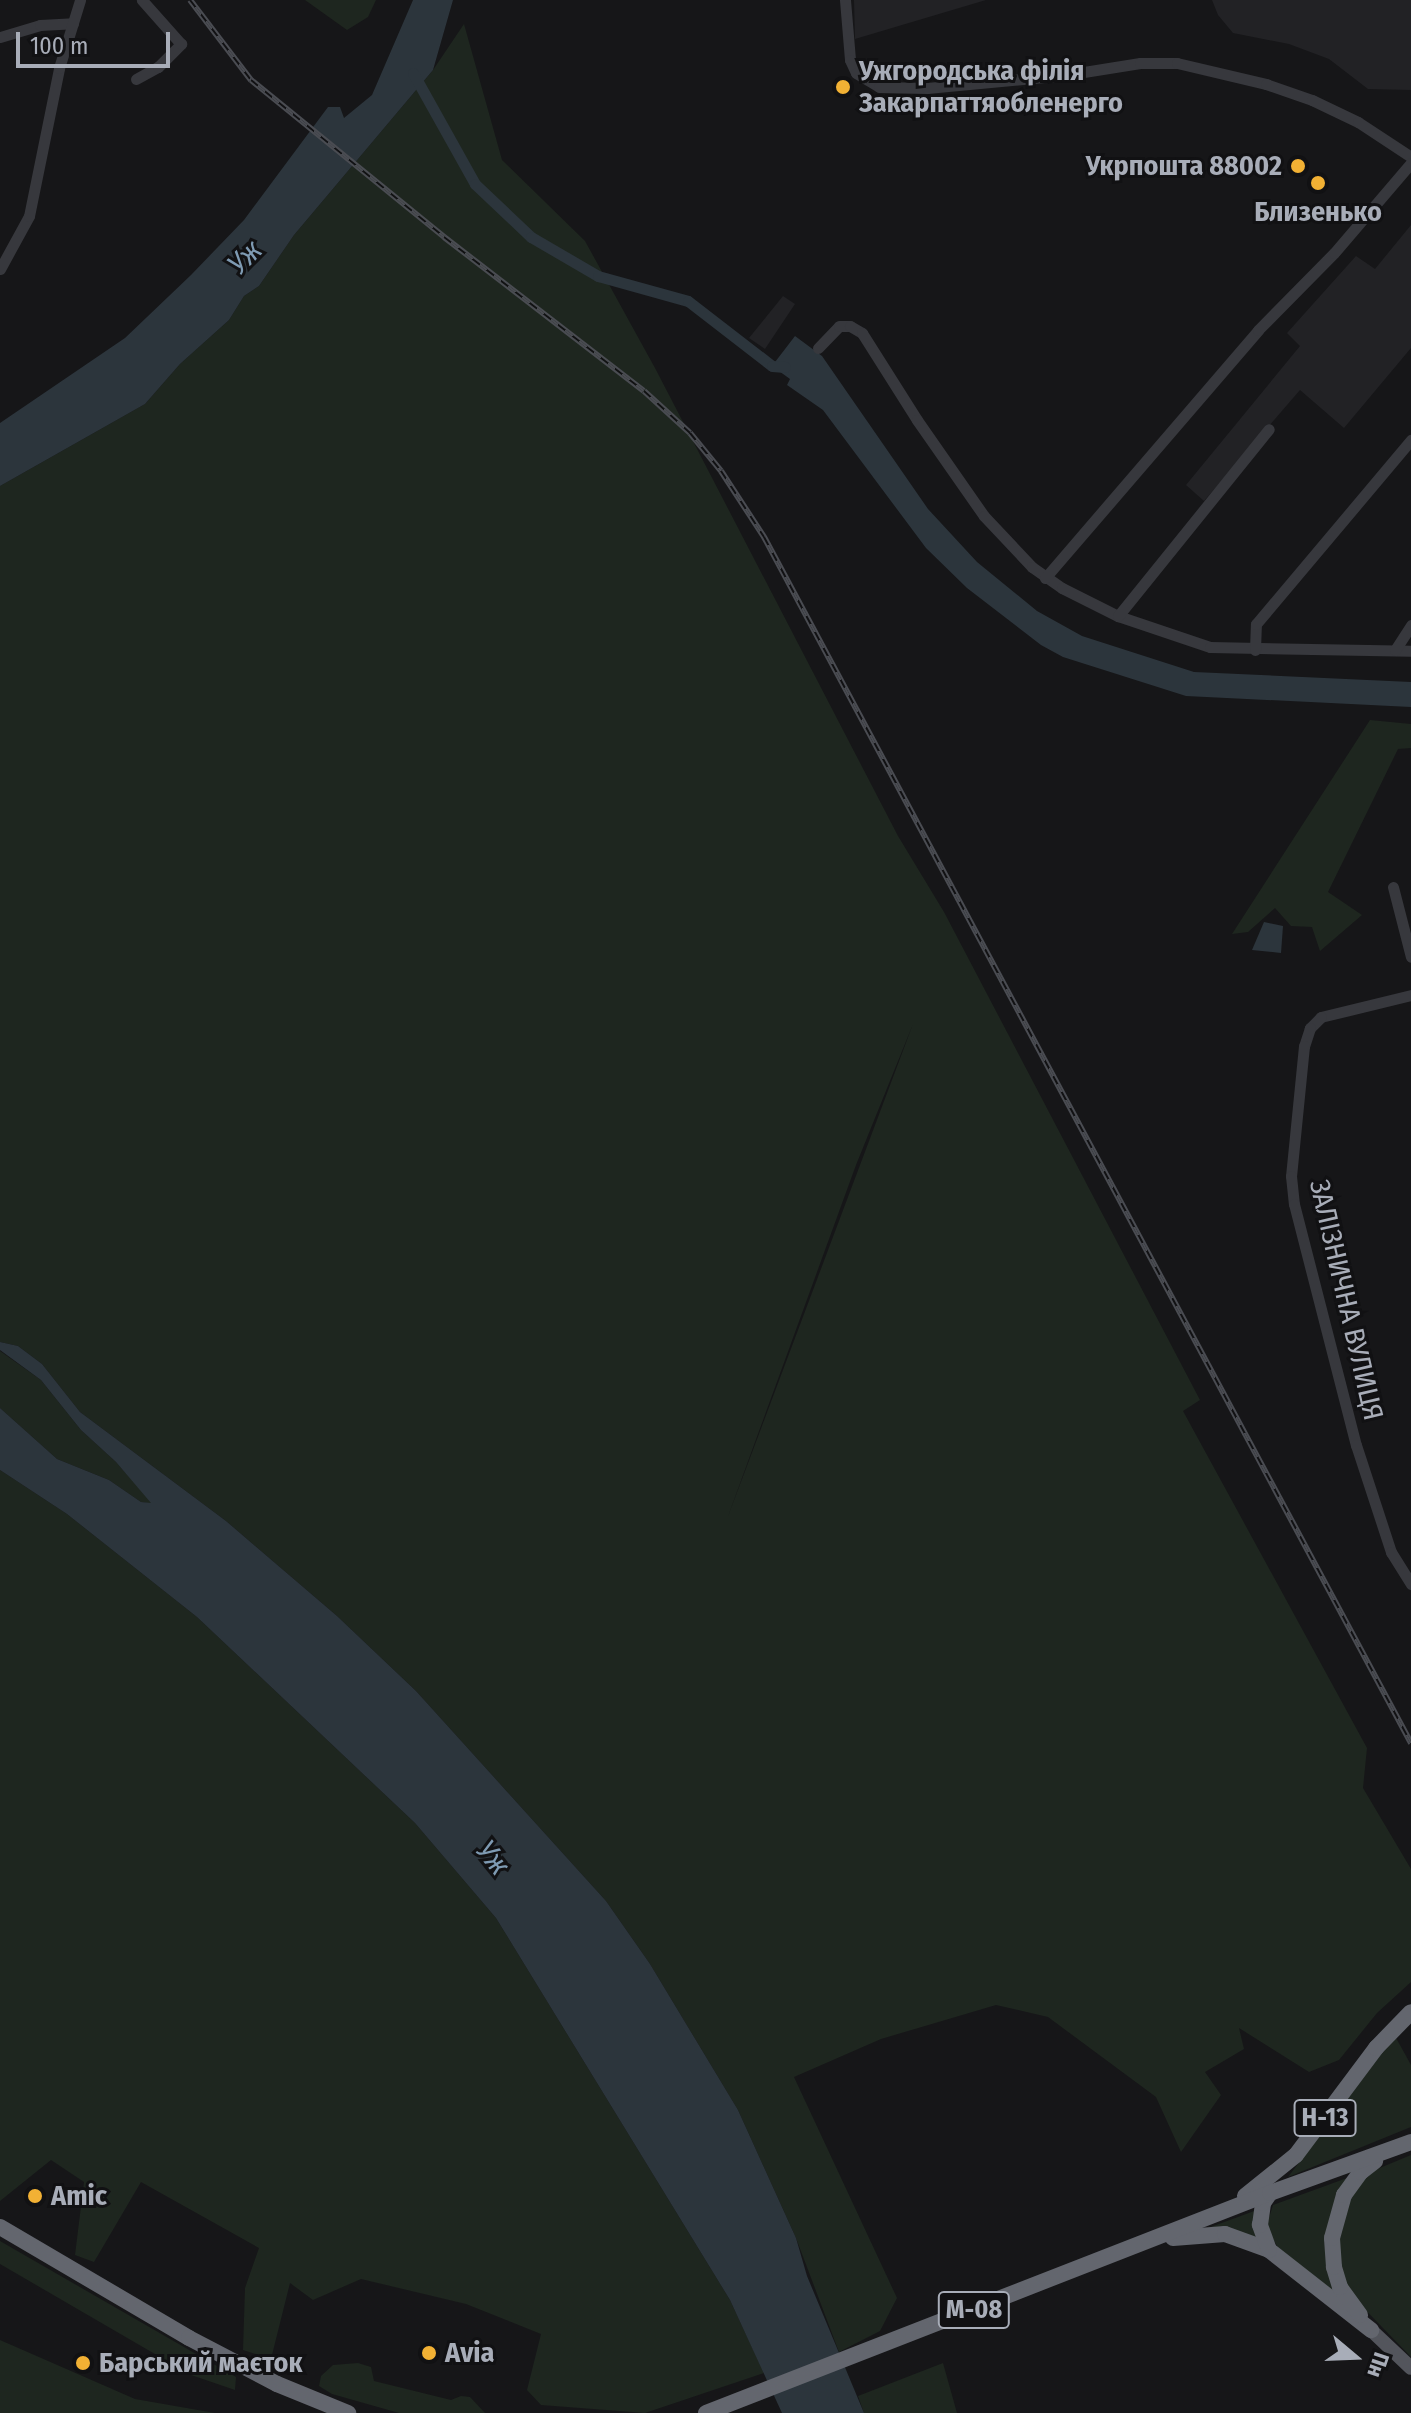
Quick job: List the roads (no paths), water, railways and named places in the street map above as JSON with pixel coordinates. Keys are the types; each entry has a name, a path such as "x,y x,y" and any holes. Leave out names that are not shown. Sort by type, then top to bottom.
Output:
{"highway":[{"name":"Н-13","path":"1225,2211 1278,2173 1296,2155 1376,2048 1411,2012"},
{"name":"М-08","path":"706,2413 1270,2193 1411,2142"},
{"name":"Н-13","path":"1371,2330 1340,2287 1334,2267 1332,2238 1336,2217 1353,2181 1388,2151"},
{"path":"1269,2250 1260,2225 1263,2203 1270,2193"},
{"path":"0,2227 202,2344 277,2384 348,2413"},
{"name":"Н-13","path":"1144,2243 1208,2233 1246,2240 1269,2250 1371,2330"}],"main road":[{"name":"Н-13","path":"1371,2330 1411,2368"}],"street":[{"path":"0,268 29,216 59,68 80,0"},
{"path":"136,79 158,67 181,44 142,0"},
{"path":"845,0 846,46 856,73 868,82 889,89 1052,77 1140,63 1195,66 1312,100 1358,122 1411,157"},
{"path":"0,37 40,25 73,23"},
{"path":"1045,578 1258,330 1334,253 1411,163"},
{"path":"818,348 839,326 850,326 862,333 970,497 1009,544 1045,578 1118,616 1210,647 1411,651"},
{"path":"1118,616 1269,429"},
{"path":"1255,650 1256,624 1411,440"},
{"path":"1395,650 1411,625"},
{"path":"1393,887 1411,957"},
{"name":"ЗАЛІЗНИЧНА ВУЛИЦЯ","path":"1411,995 1321,1017 1310,1028 1304,1046 1291,1176 1294,1204 1356,1445 1391,1552 1411,1584"}],"water":[{"name":"Уж","path":"413,0 453,0 433,70 294,235 259,286 244,296 229,320 180,364 145,404 0,486 0,423 125,338 191,275 244,220 328,107 340,107 344,118 372,95"},
{"path":"795,336 822,356 928,509 977,562 1037,611 1082,636 1194,672 1411,682 1411,707 1186,696 1063,657 1041,645 967,588 926,548 823,410 787,385 790,379 772,366"},
{"path":"1264,922 1283,926 1281,953 1252,950"},
{"name":"Уж","path":"0,1342 18,1346 42,1364 80,1412 226,1521 337,1616 416,1691 606,1901 650,1964 738,2110 796,2238 807,2276 864,2413 782,2413 730,2300 496,1918 415,1823 197,1617 67,1514 0,1470 0,1408 57,1459 109,1480 141,1502 151,1503 116,1462 81,1430 41,1380 0,1350"}],"waterway":[{"path":"413,73 475,184 531,237 598,276 688,301 772,366 785,367"}],"railway":[{"path":"190,0 251,80 444,237 644,391 690,433 721,471 764,537 1411,1743"}],"place":[{"name":"Ужгородська філія Закарпаттяобленерго","path":"843,87"},
{"name":"Укрпошта 88002","path":"1298,166"},
{"name":"Близенько","path":"1318,183"},
{"name":"Amic","path":"35,2196"},
{"name":"Avia","path":"429,2353"},
{"name":"Барський маєток","path":"83,2363"}]}
